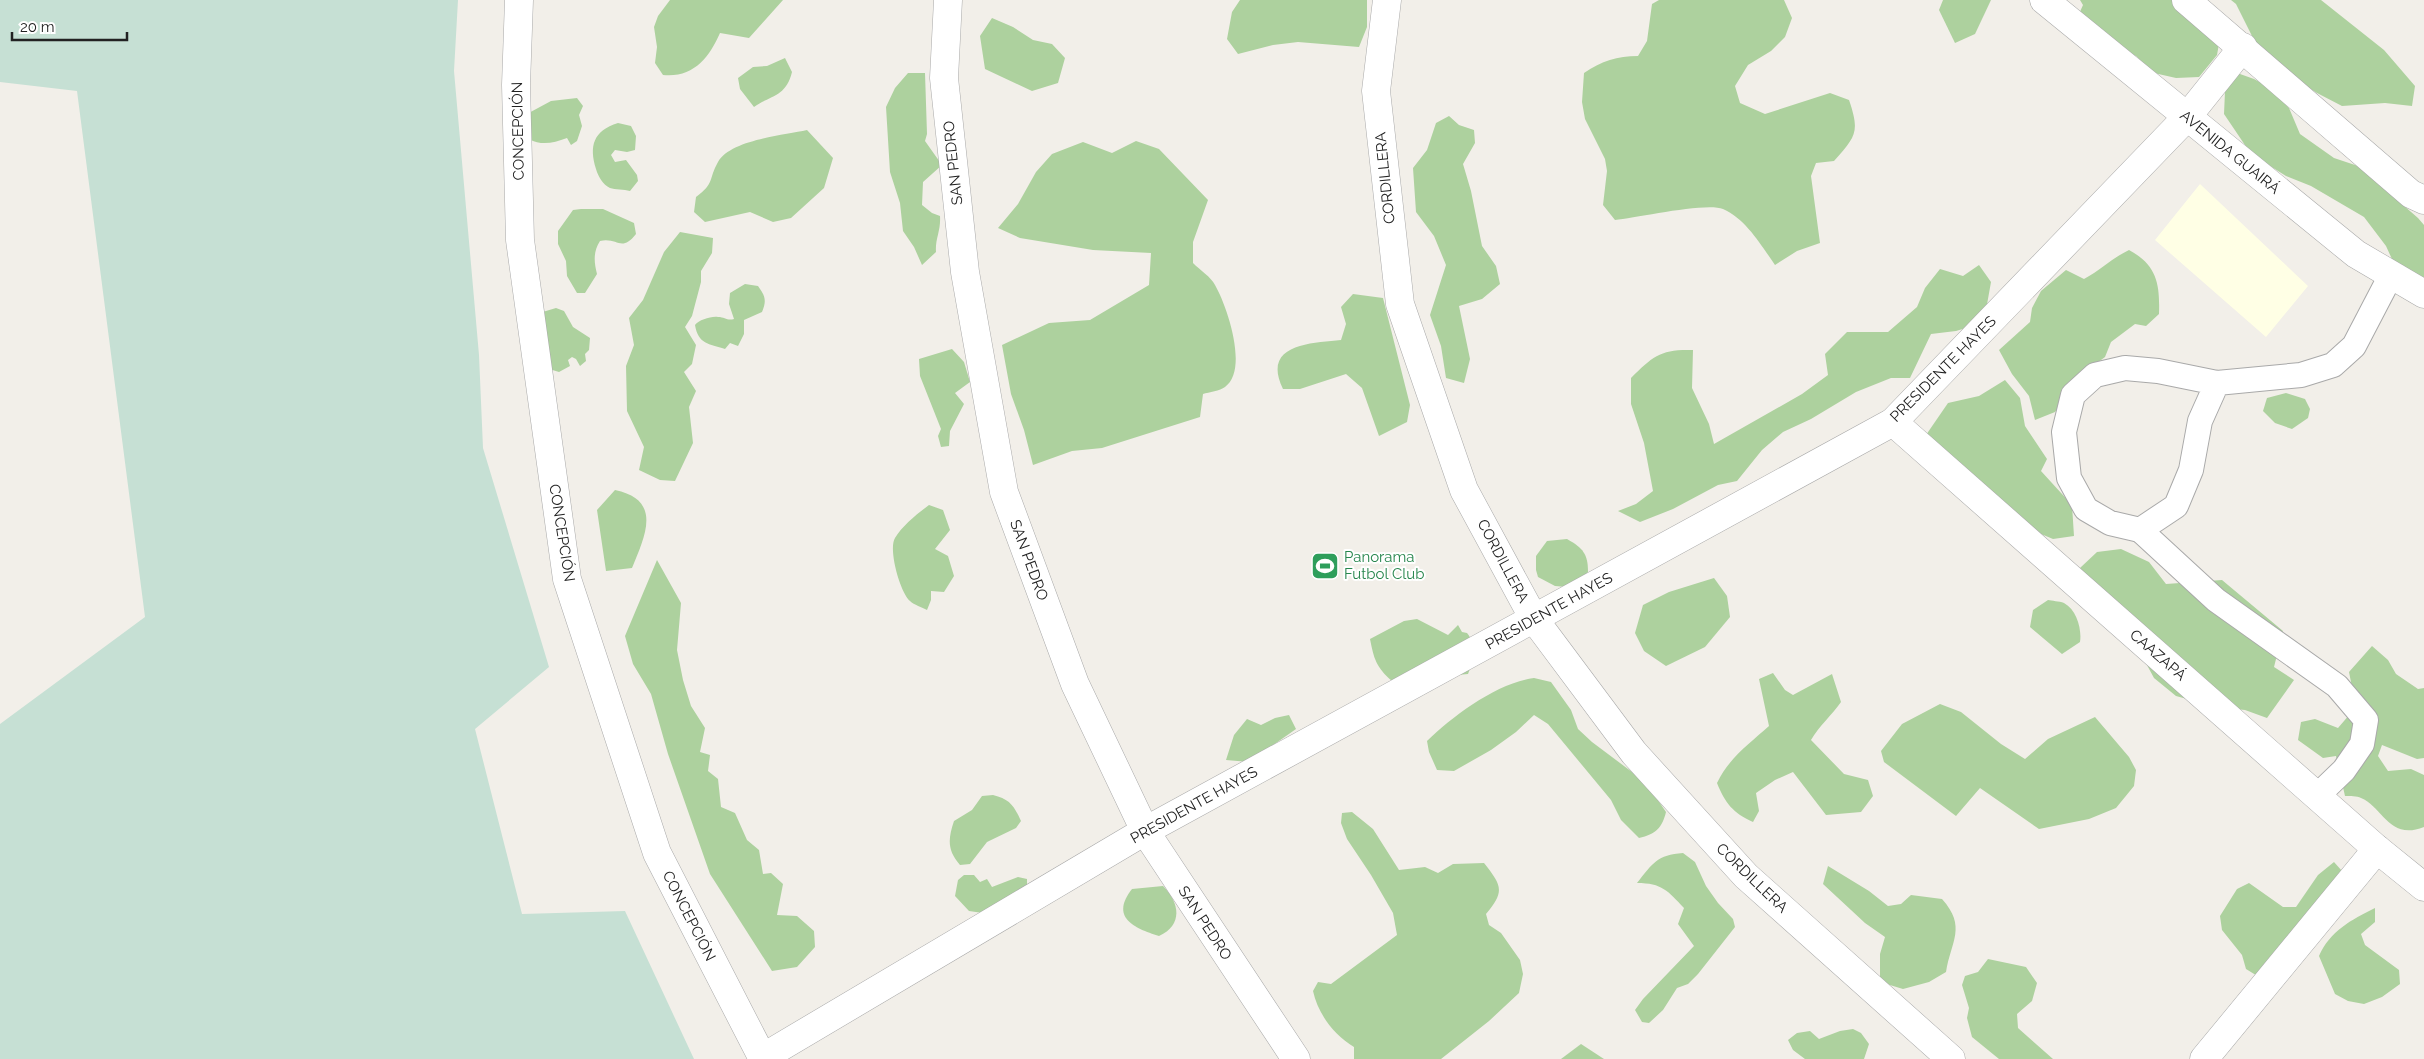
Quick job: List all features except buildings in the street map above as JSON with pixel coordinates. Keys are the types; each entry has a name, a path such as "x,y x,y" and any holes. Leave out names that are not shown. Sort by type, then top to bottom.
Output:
{"street":[{"name":"CONCEPCIÓN","path":"519,0 516,85 520,240 568,579 657,853 762,1058"},
{"name":"SAN PEDRO","path":"948,0 944,78 965,272 1004,492 1075,684 1145,831 1296,1059"},
{"name":"CORDILLERA","path":"1387,0 1376,91 1400,304 1464,490 1534,619 1634,753 1746,876 1951,1059"},
{"name":"AVENIDA GUAIRÁ","path":"2044,0 2356,254 2424,294"},
{"path":"2186,0 2411,194 2424,200"},
{"name":"PRESIDENTE HAYES","path":"762,1058 1145,831 1893,422 2187,117 2243,48"},
{"name":"CAAZAPÁ","path":"1893,422 2377,849 2424,887"},
{"path":"2204,1059 2377,849"}],"lane":[{"path":"2318,796 2344,770 2362,744 2366,720 2337,686 2216,600 2140,530 2110,523 2086,509 2069,478 2064,432 2073,395 2095,375 2125,368 2158,370 2217,383 2301,375 2333,365 2354,346 2391,275"},
{"path":"2140,530 2176,506 2191,470 2200,421 2217,383"}],"shaded area":[{"path":"0,0 458,0 454,71 479,355 483,448 549,667 475,729 522,914 625,911 694,1059 0,1059 0,724 145,617 77,91 0,82"},
{"path":"2200,184 2308,286 2266,337 2155,240"}],"green space":[{"path":"670,0 783,0 749,38 720,33 711,51 691,70 674,75 663,75 655,63 657,47 654,27 658,16"},
{"path":"1240,0 1367,0 1367,27 1359,47 1298,42 1273,45 1238,54 1227,39 1232,12"},
{"path":"1659,0 1784,0 1792,18 1785,37 1771,51 1748,65 1735,86 1740,103 1765,114 1830,93 1849,100 1855,127 1851,139 1834,161 1816,163 1811,176 1820,243 1797,251 1775,265 1746,226 1731,213 1723,209 1702,207 1615,220 1603,205 1607,171 1605,159 1585,119 1582,102 1584,73 1610,60 1638,56 1647,41 1652,4"},
{"path":"1943,0 1991,0 1975,34 1955,43 1939,10"},
{"path":"2080,0 2185,0 2220,38 2217,55 2199,77 2176,78 2154,73 2136,56 2117,49 2079,14 2083,5"},
{"path":"2231,0 2321,0 2384,50 2415,86 2412,106 2385,103 2342,106 2317,93 2287,74 2258,48 2236,4"},
{"path":"992,18 1013,27 1033,40 1052,44 1065,58 1058,83 1032,91 985,69 980,36"},
{"path":"785,58 792,72 786,86 782,91 754,107 740,89 738,78 753,67 767,66"},
{"path":"2226,69 2254,79 2272,89 2289,108 2300,134 2334,158 2358,166 2418,218 2424,225 2424,292 2402,281 2386,246 2364,217 2311,186 2286,176 2251,154 2224,114"},
{"path":"908,73 925,73 927,134 925,141 942,165 923,182 922,205 932,213 940,216 940,221 936,252 922,265 914,247 903,231 900,203 890,172 886,107 895,88"},
{"path":"577,98 583,106 579,115 582,126 577,141 571,145 567,138 548,143 529,139 531,128 525,115 551,101"},
{"path":"1449,116 1459,125 1474,130 1475,143 1463,164 1471,191 1482,246 1496,266 1500,284 1482,299 1459,306 1470,359 1464,383 1446,378 1441,346 1430,315 1446,265 1434,236 1416,212 1413,168 1427,150 1436,123"},
{"path":"618,123 631,126 636,136 635,150 627,152 615,150 611,155 615,162 626,160 637,175 638,181 630,191 607,187 598,174 594,161 593,146 598,135 603,130"},
{"path":"807,130 833,158 824,188 791,218 773,222 750,212 705,222 694,212 696,197 709,185 718,162 724,155 734,148 758,140"},
{"path":"1136,141 1159,149 1208,200 1193,242 1193,263 1213,282 1225,307 1234,338 1236,353 1232,379 1225,387 1203,394 1200,417 1102,448 1072,451 1033,465 1024,430 1011,394 1002,345 1049,323 1090,320 1149,285 1151,253 1093,250 1020,238 998,228 1018,204 1036,172 1052,154 1083,142 1112,153"},
{"path":"603,209 634,223 636,234 631,240 623,244 606,240 600,241 595,257 597,274 585,293 577,293 567,276 566,261 558,244 558,231 573,210"},
{"path":"680,232 713,238 712,253 701,271 701,282 692,316 685,327 696,345 692,364 684,372 696,391 689,407 693,443 675,481 660,480 639,470 644,447 627,411 626,366 634,345 629,318 643,300 664,252"},
{"path":"2129,250 2146,262 2155,276 2159,293 2159,314 2146,326 2135,324 2111,342 2105,357 2085,372 2055,412 2035,420 2029,396 2012,374 1999,350 2030,322 2032,308 2041,291 2066,270 2084,279"},
{"path":"1979,265 1991,282 1986,310 1979,324 1956,331 1931,334 1910,378 1891,378 1856,392 1811,419 1783,432 1762,450 1737,481 1718,485 1673,509 1640,522 1618,511 1636,504 1653,491 1644,443 1631,404 1631,378 1652,359 1658,355 1673,351 1693,350 1692,388 1709,424 1714,444 1802,394 1828,375 1825,354 1847,332 1888,332 1917,307 1925,288 1940,269 1963,276"},
{"path":"745,284 758,286 765,301 762,312 744,320 744,334 738,346 730,343 725,349 702,340 696,331 695,325 702,320 712,317 734,319 729,304 730,293"},
{"path":"1353,294 1383,298 1410,405 1407,422 1379,436 1362,388 1346,374 1300,389 1283,389 1278,374 1279,363 1284,355 1292,349 1304,345 1341,340 1346,324 1341,307"},
{"path":"556,308 564,311 573,327 590,338 589,350 585,354 586,361 580,366 576,359 572,357 568,360 570,366 559,372 546,368 536,314"},
{"path":"952,349 964,362 970,382 955,393 964,404 950,431 949,446 941,447 938,436 941,429 920,376 919,359"},
{"path":"2005,380 2020,398 2025,426 2047,459 2041,471 2072,505 2074,536 2053,539 2022,526 1926,435 1948,403 1979,396"},
{"path":"2286,393 2305,399 2310,409 2308,418 2292,429 2275,423 2263,411 2267,398"},
{"path":"615,490 630,495 640,502 645,511 645,532 632,568 606,571 597,510"},
{"path":"929,505 943,510 950,530 935,549 948,556 954,576 944,592 931,591 931,600 927,610 912,602 902,589 894,560 893,543 898,533 910,520"},
{"path":"1567,539 1584,552 1588,572 1578,584 1567,587 1555,586 1538,577 1536,556 1547,541"},
{"path":"2121,549 2149,562 2166,584 2222,580 2283,631 2274,667 2294,680 2267,718 2245,710 2216,707 2176,696 2154,678 2141,654 2080,588 2080,568 2097,552"},
{"path":"657,560 681,603 677,650 691,706 705,728 700,752 710,755 708,771 718,779 721,807 735,813 747,840 759,850 763,874 771,873 783,884 777,915 797,916 814,931 815,947 797,967 772,971 710,874 668,754 651,694 633,664 625,636"},
{"path":"1714,578 1727,596 1730,617 1705,647 1666,666 1644,651 1635,633 1643,605 1669,592"},
{"path":"2048,600 2062,602 2069,606 2079,626 2080,642 2062,654 2030,627 2033,610"},
{"path":"1417,619 1448,635 1458,625 1462,632 1467,633 1474,648 1468,674 1392,681 1382,671 1376,662 1370,639 1404,621"},
{"path":"2372,646 2388,660 2396,674 2418,689 2424,688 2424,758 2417,759 2382,745 2378,756 2388,771 2411,769 2424,775 2424,827 2402,830 2388,821 2369,802 2355,796 2345,796 2336,756 2323,758 2298,740 2301,722 2315,719 2338,728 2356,707 2349,672"},
{"path":"1773,673 1785,690 1793,695 1832,674 1841,702 1811,740 1844,774 1868,780 1873,796 1861,812 1826,815 1793,772 1775,780 1756,793 1759,811 1753,822 1730,807 1723,796 1717,783 1727,766 1769,726 1759,679"},
{"path":"1534,678 1551,682 1571,710 1578,729 1636,775 1653,793 1666,812 1660,826 1654,832 1639,838 1621,820 1611,800 1548,724 1534,715 1516,732 1491,750 1454,771 1437,770 1429,752 1427,741 1463,711 1491,693 1505,686"},
{"path":"1940,704 1961,712 2001,744 2025,759 2048,739 2095,717 2129,757 2136,770 2134,786 2116,808 2089,819 2039,829 1980,788 1956,816 1884,762 1881,751 1902,724"},
{"path":"1289,715 1296,729 1249,762 1226,760 1234,735 1247,719 1261,725 1275,718"},
{"path":"993,795 1011,804 1021,821 1016,828 987,842 970,864 960,865 953,854 950,844 954,821 972,810 982,796"},
{"path":"1352,812 1373,829 1399,870 1425,867 1438,873 1453,864 1484,863 1498,883 1499,888 1496,900 1486,914 1489,925 1501,933 1520,960 1523,974 1519,993 1489,1021 1441,1059 1354,1059 1354,1047 1328,1023 1315,1000 1313,991 1318,982 1331,984 1397,935 1393,913 1347,839 1341,823 1342,813"},
{"path":"1683,853 1695,862 1706,886 1733,919 1735,927 1698,974 1688,984 1677,988 1663,1010 1649,1023 1642,1022 1635,1010 1643,999 1694,946 1678,924 1684,908 1659,886 1637,883 1656,861 1667,856"},
{"path":"2334,862 2342,871 2259,977 2246,969 2242,955 2222,930 2220,916 2237,889 2249,883 2283,907 2296,907 2318,875"},
{"path":"1828,866 1869,891 1888,906 1901,904 1911,895 1942,899 1950,909 1956,926 1954,943 1946,972 1929,982 1903,989 1880,982 1880,954 1885,937 1865,923 1823,884"},
{"path":"964,875 974,875 980,882 987,879 992,887 1018,877 1027,879 1027,886 990,914 969,911 955,896 958,880"},
{"path":"1163,886 1173,899 1176,913 1172,926 1159,936 1133,925 1124,914 1123,907 1132,889"},
{"path":"2375,908 2375,922 2361,934 2365,945 2399,970 2400,984 2382,997 2364,1004 2348,1001 2335,994 2319,956 2329,940 2342,927"},
{"path":"1988,959 2026,967 2037,983 2032,1001 2017,1014 2018,1028 2053,1059 1999,1059 1972,1037 1967,1018 1969,1008 1962,985 1965,976 1978,972"},
{"path":"1853,1029 1861,1033 1869,1044 1864,1059 1805,1059 1793,1050 1788,1040 1797,1033 1810,1031 1819,1039 1840,1031"},
{"path":"1581,1044 1604,1059 1561,1059"}],"place":[{"name":"Panorama Futbol Club","path":"1325,566"}]}
